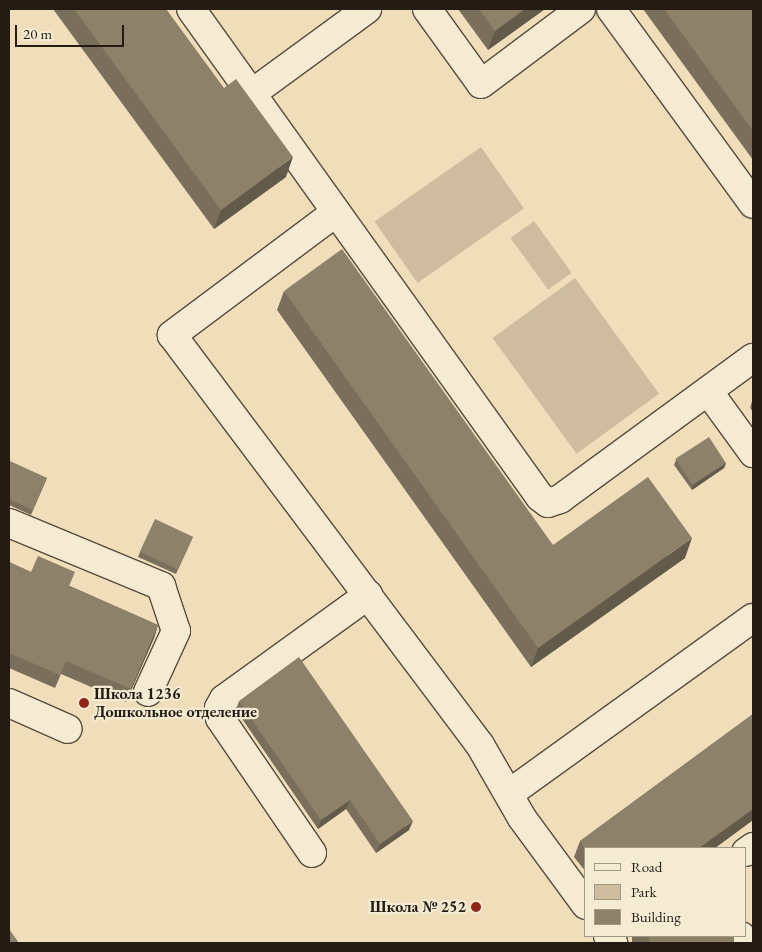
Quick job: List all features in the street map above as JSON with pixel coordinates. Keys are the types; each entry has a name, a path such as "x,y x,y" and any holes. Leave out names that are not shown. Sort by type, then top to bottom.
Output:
{"lane":[{"path":"191,9 335,213 540,497 548,503 560,499 753,358"},
{"path":"251,94 367,9"},
{"path":"427,9 481,84 581,9"},
{"path":"611,9 753,204"},
{"path":"335,213 172,335 480,744 510,793 522,818 584,903"},
{"path":"708,391 753,453"},
{"path":"9,523 161,586 176,631 148,692"},
{"path":"312,853 220,718 219,708 224,700 368,595"},
{"path":"510,793 753,618"},
{"path":"9,703 68,729"}],"green space":[{"path":"481,147 524,208 418,283 375,222"},
{"path":"534,221 572,273 548,290 511,238"},
{"path":"575,278 659,394 577,454 492,338"}],"building":[{"path":"74,9 166,9 224,88 236,79 293,157 221,210"},
{"path":"479,9 525,9 495,31"},
{"path":"664,9 753,9 753,131"},
{"path":"342,249 553,545 648,477 692,538 538,648 284,291"},
{"path":"709,437 726,463 692,485 675,459"},
{"path":"10,461 47,478 33,510 9,499"},
{"path":"155,519 193,537 178,569 140,552"},
{"path":"38,556 75,572 69,586 158,625 131,689 66,661 60,675 9,653 9,562 31,572"},
{"path":"299,657 413,821 380,844 350,800 321,820 239,701"},
{"path":"753,714 753,809 700,847 584,847 580,841"},
{"path":"9,929 19,943 9,943"},
{"path":"649,937 734,937 734,943 649,943"}],"place":[{"name":"Школа 1236 Дошкольное отделение","path":"84,703"},
{"name":"Школа № 252","path":"476,907"}]}
